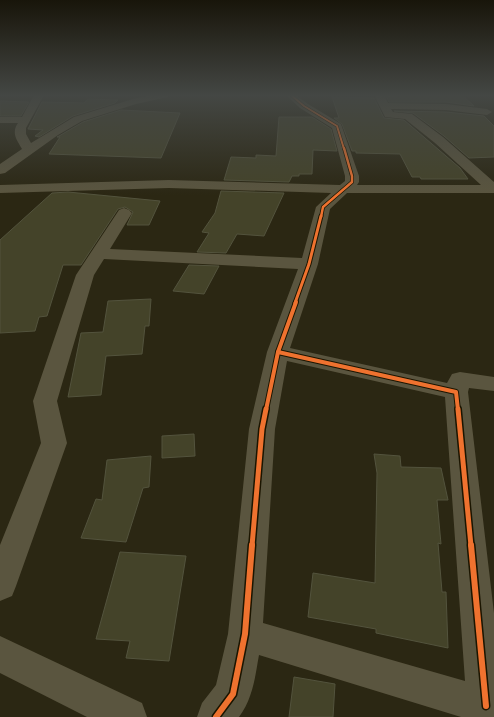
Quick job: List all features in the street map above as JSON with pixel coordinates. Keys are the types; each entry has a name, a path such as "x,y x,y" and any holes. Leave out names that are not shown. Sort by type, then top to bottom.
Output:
{"street":[{"path":"20,128 20,134 29,151"},
{"path":"0,170 62,128"},
{"path":"216,717 233,694 245,634 262,429 278,352 309,264 322,207 352,182 352,176 338,128"},
{"path":"424,128 494,189"},
{"path":"0,189 169,184 343,189 494,189"},
{"path":"0,586 54,443 45,401 85,275 124,213"},
{"path":"98,253 309,264"},
{"path":"278,352 456,392"},
{"path":"245,634 490,707 456,392 460,379 494,384"},
{"path":"0,654 128,717"}],"building":[{"path":"53,128 39,137 35,136 43,130 28,129"},
{"path":"72,128 173,128 161,158 49,154 60,137 57,137"},
{"path":"278,128 331,129 337,151 313,150 312,174 299,174 299,176 292,176 289,182 224,180 231,157 256,158 256,155 276,156"},
{"path":"344,128 414,128 460,168 468,179 421,179 420,177 412,177 400,154 356,153 356,151 352,151"},
{"path":"434,128 494,128 494,157 469,158"},
{"path":"221,191 284,193 264,236 237,234 226,253 197,252 209,233 202,232 215,213"},
{"path":"68,192 160,201 149,225 127,225 133,212 125,207 118,209 81,265 63,265 47,316 39,317 35,331 0,333 0,240 52,193"},
{"path":"189,265 219,266 204,294 173,291"},
{"path":"151,299 149,326 145,326 142,354 106,356 101,395 68,397 81,333 103,332 108,301"},
{"path":"194,434 195,456 162,458 162,436"},
{"path":"374,454 400,456 401,467 441,468 448,500 437,500 441,544 438,543 442,592 446,592 448,648 376,633 376,629 308,617 313,573 375,583 377,473"},
{"path":"151,456 149,487 143,488 126,542 81,538 96,499 102,500 107,460"},
{"path":"120,552 186,556 169,661 126,658 130,641 96,639"},
{"path":"294,677 335,684 333,717 289,717"}],"cycle path":[{"path":"216,717 233,694 245,634 262,429 278,352 309,264 323,207 352,182 352,176 338,128"},
{"path":"278,352 456,392 486,706"}]}
